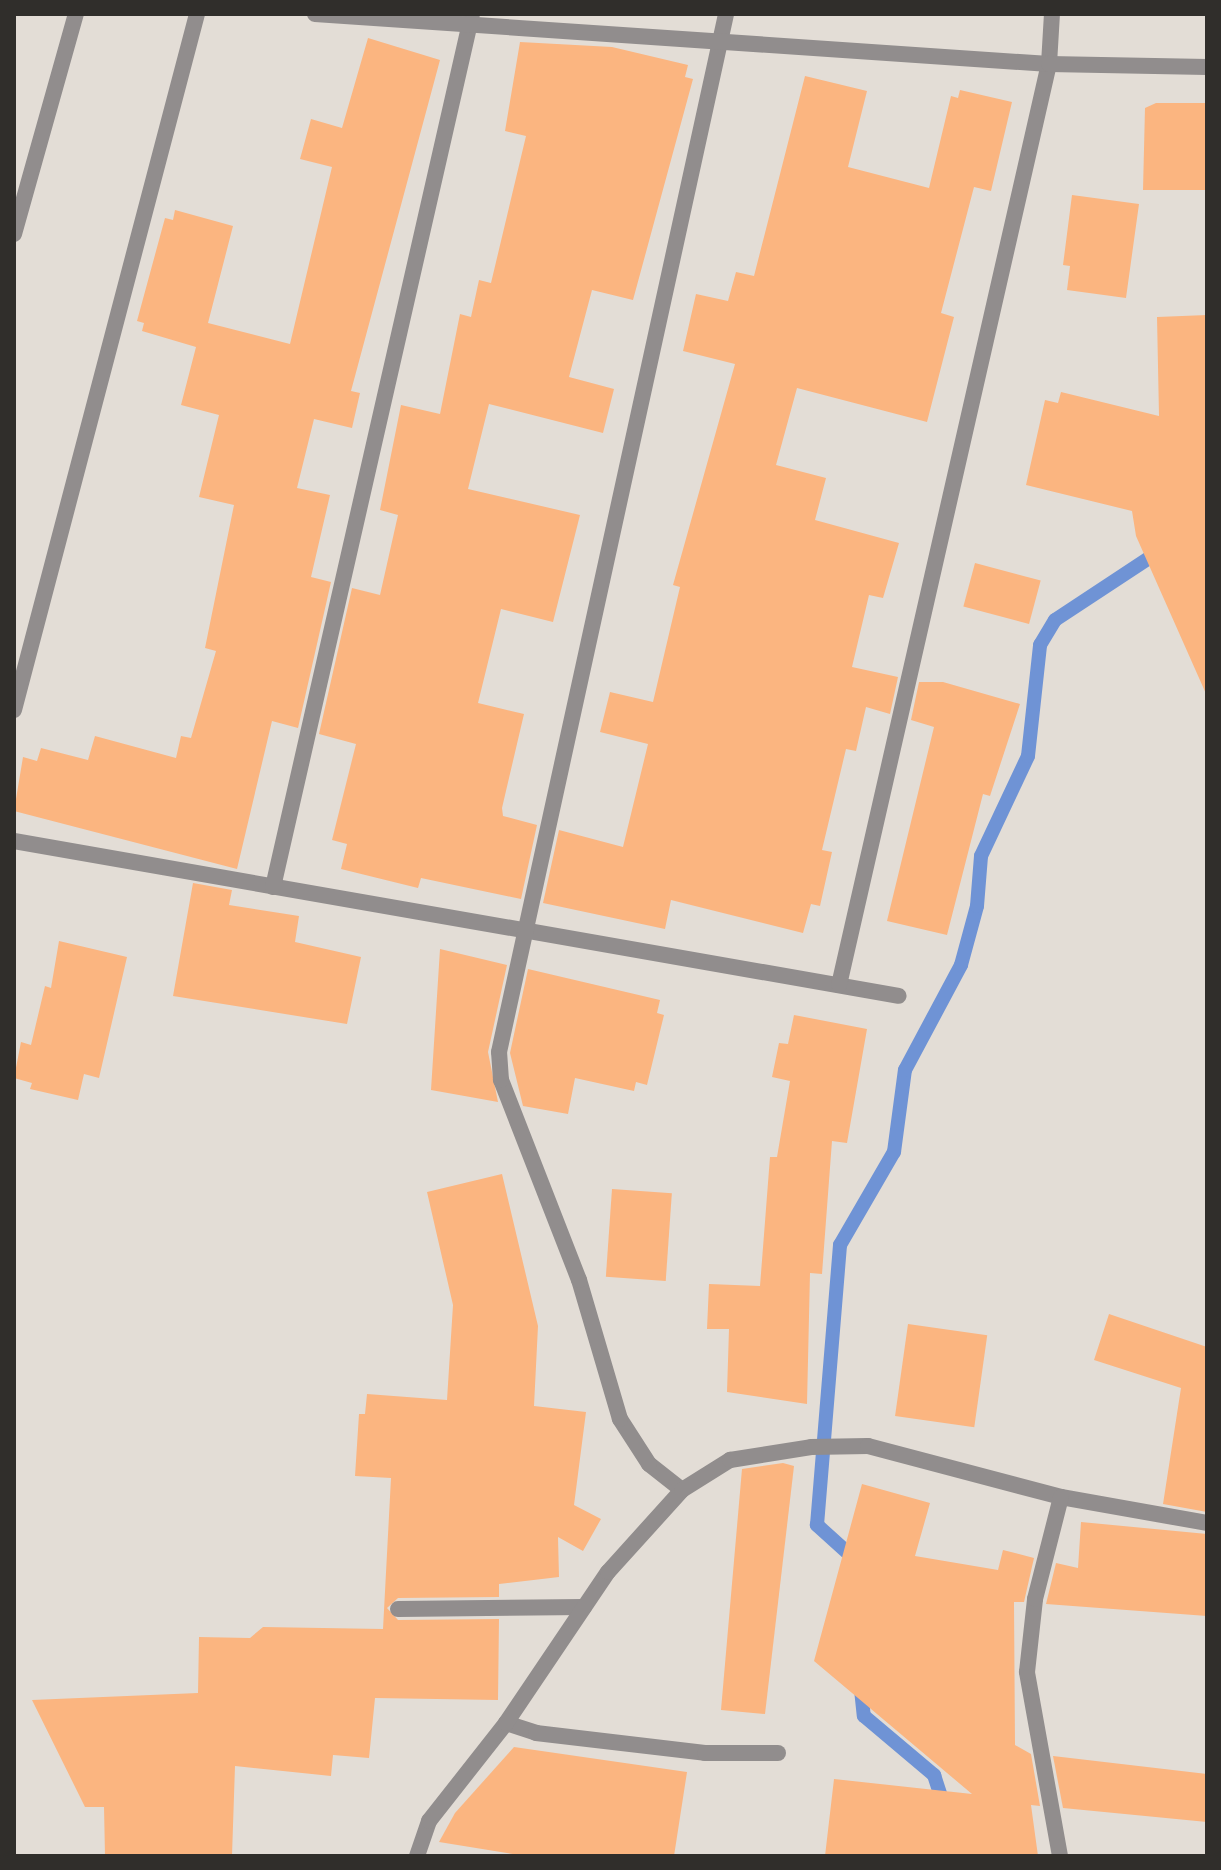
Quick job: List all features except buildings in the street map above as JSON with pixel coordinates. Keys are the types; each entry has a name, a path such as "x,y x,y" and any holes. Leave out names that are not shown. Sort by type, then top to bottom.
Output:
{"street":[{"path":"14,234 76,14"},
{"path":"14,710 197,14"},
{"path":"315,14 472,20 1049,64 1207,67"},
{"path":"682,1490 649,1464 620,1419 579,1280 501,1080 499,1052 725,41 726,14"},
{"path":"839,985 1049,64 1052,14"},
{"path":"273,887 472,20"},
{"path":"14,841 899,996"},
{"path":"417,1856 429,1821 506,1723 584,1607 682,1490 730,1460 849,1445 1061,1497 1207,1523"},
{"path":"1060,1856 1027,1672 1035,1599 1061,1497"},
{"path":"398,1609 584,1607"},
{"path":"506,1723 536,1733 705,1753 778,1753"}],"waterway":[{"path":"859,1563 817,1525 840,1245 894,1152 905,1070 961,965 977,906 981,856 1028,756 1040,645 1055,620 1161,550"},
{"path":"860,1680 864,1716 934,1775 945,1808"}]}
